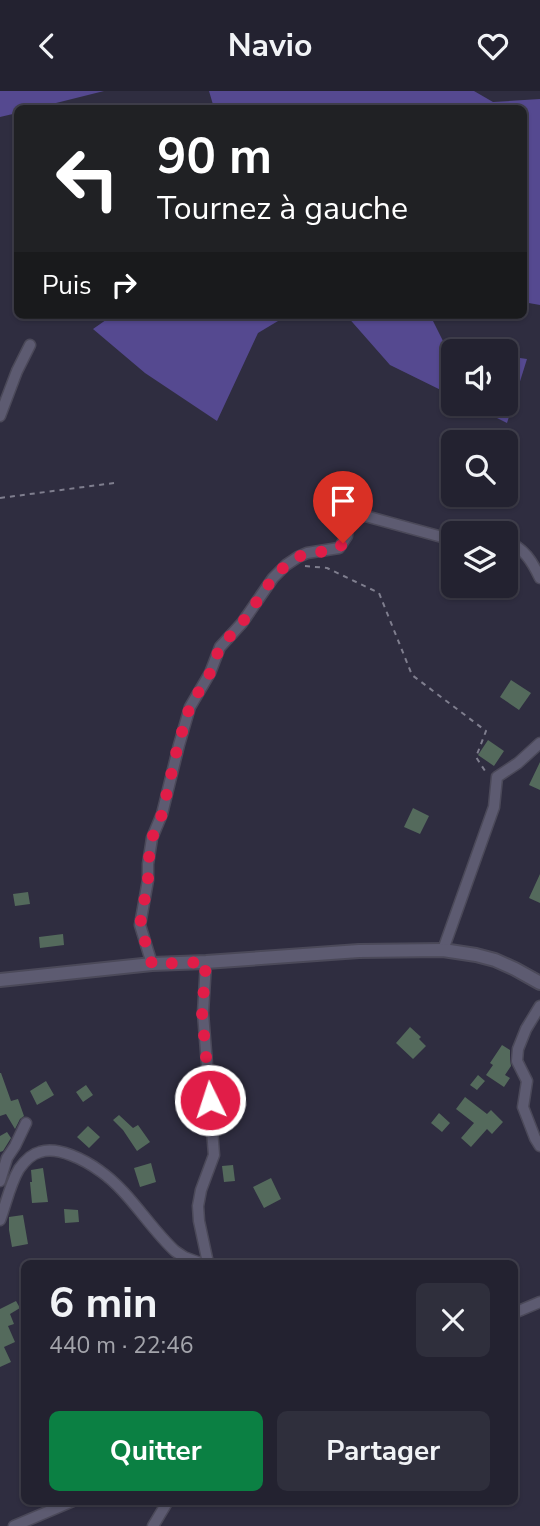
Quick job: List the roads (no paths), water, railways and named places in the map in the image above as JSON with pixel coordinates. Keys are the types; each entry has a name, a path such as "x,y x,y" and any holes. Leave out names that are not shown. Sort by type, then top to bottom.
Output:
{"street":[{"path":"0,416 30,345"},
{"path":"152,964 140,925 152,838 162,814 190,706 210,673 220,647 286,565 307,553 339,548 347,536 348,516 351,514 441,537"},
{"path":"518,547 531,560 540,579"},
{"path":"443,950 494,807 497,777 540,743"},
{"path":"0,980 152,964 359,951 443,950 495,960 540,983"},
{"path":"206,962 202,1013 214,1155 198,1206 207,1260"},
{"path":"540,1006 526,1029 518,1049 517,1061 527,1081 523,1107 540,1146"},
{"path":"0,1181 7,1159 26,1123"},
{"path":"0,1220 18,1171 28,1159 42,1151 62,1152 101,1172 121,1190 175,1251 190,1260"},
{"path":"518,1311 540,1303"},
{"path":"14,1526 64,1505"},
{"path":"153,1526 166,1505"}]}
